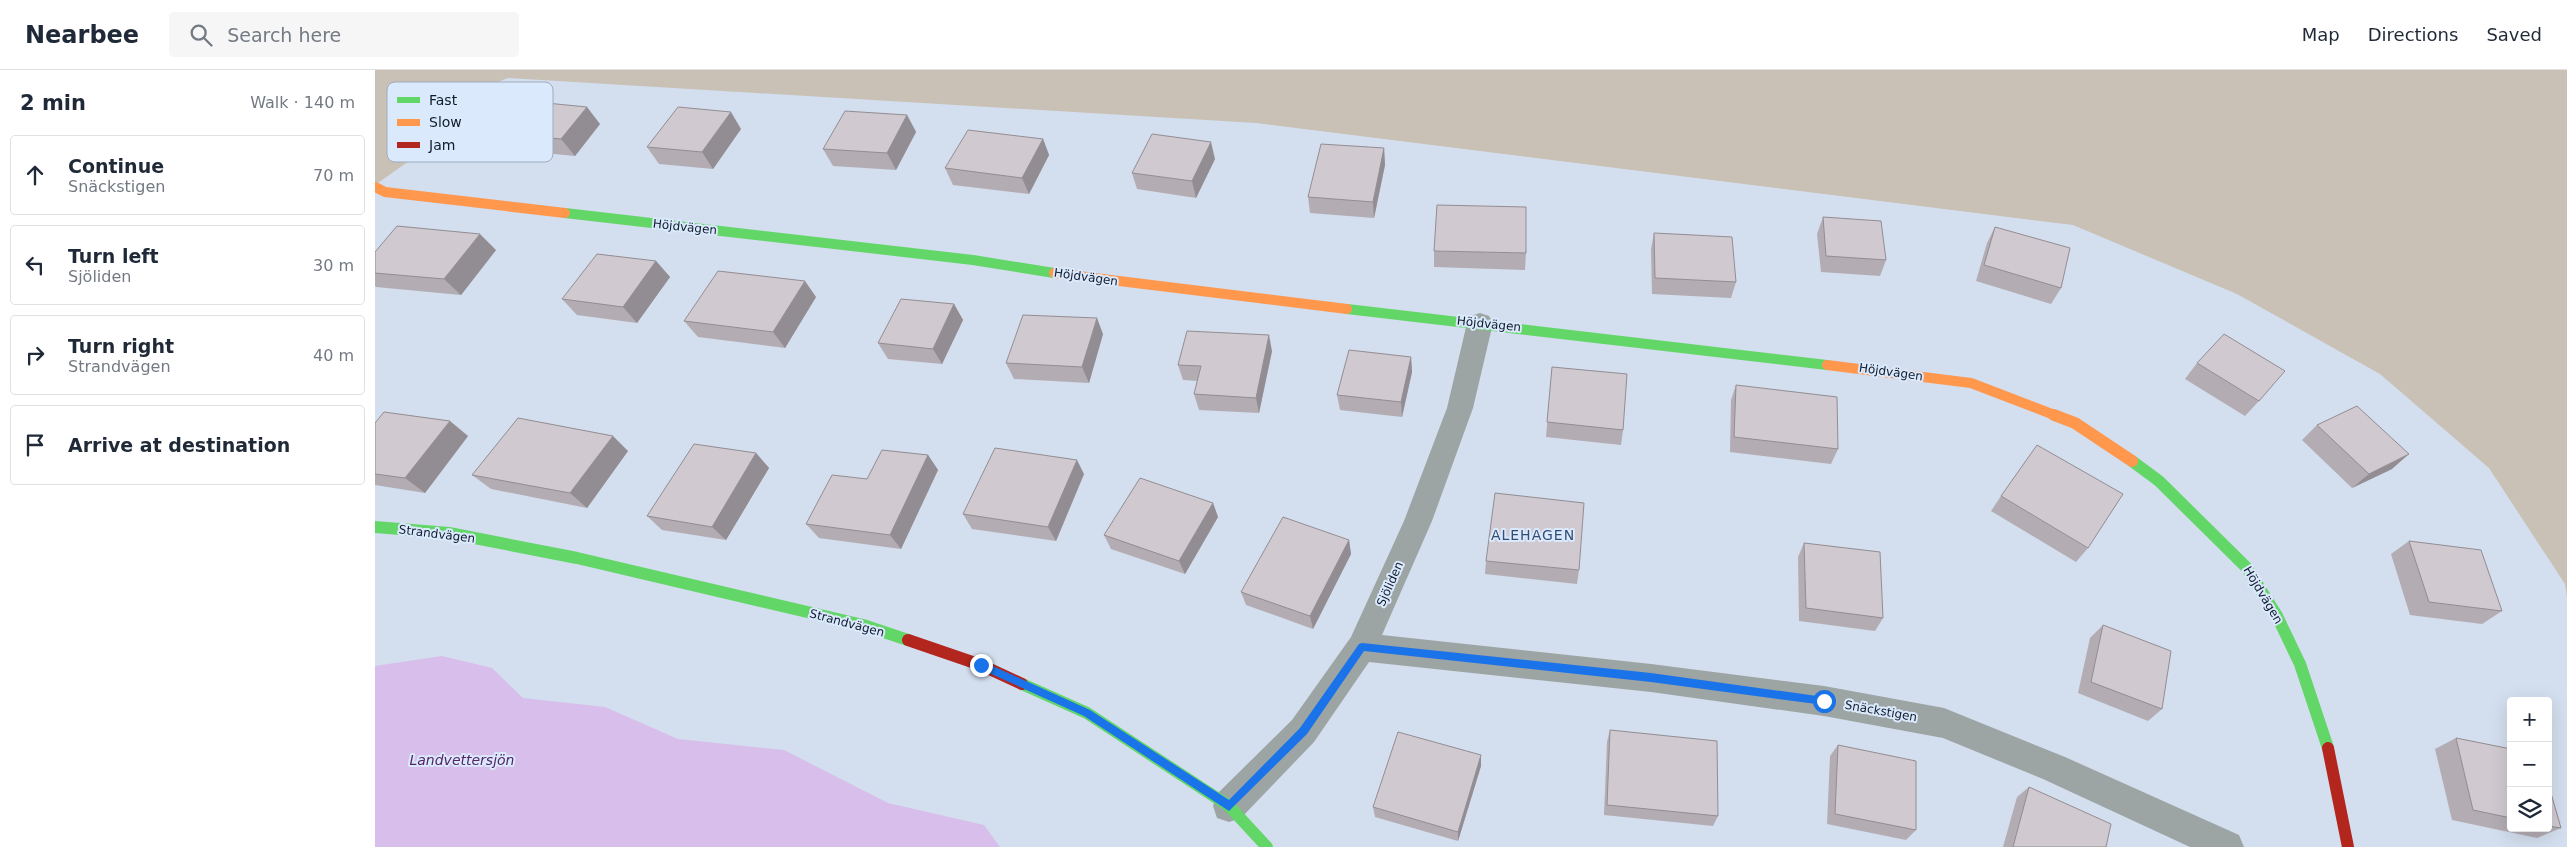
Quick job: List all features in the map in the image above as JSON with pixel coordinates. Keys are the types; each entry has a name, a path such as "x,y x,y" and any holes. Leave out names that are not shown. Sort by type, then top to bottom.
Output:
{"street":[{"name":"Höjdvägen","path":"375,187 385,192 478,204 973,260 1077,276 1273,301 1480,322 1971,383 2075,423 2159,481 2247,568 2277,616 2300,664 2326,740 2348,847"},
{"name":"Sjöliden","path":"1229,806 1303,731 1362,647 1418,521 1460,408 1480,322"},
{"name":"Strandvägen","path":"375,528 449,533 577,558 863,625 981,665 1087,713 1229,806 1267,847"},
{"name":"Snäckstigen","path":"1362,647 1661,679 1824,701 1944,723 2054,768 2227,847"}],"shaded area":[{"path":"375,70 2567,70 2567,597 2565,584 2489,468 2380,374 2237,294 2073,225 1256,123 508,78 498,82 387,82 387,162 408,162 375,185"}],"water":[{"name":"Landvettersjön","path":"442,656 492,668 523,698 605,707 678,739 784,750 888,803 984,825 1000,847 375,847 375,666"}],"building":[{"path":"553,104 587,107 561,139 553,138"},
{"path":"678,107 731,112 702,152 647,147"},
{"path":"845,111 907,115 887,153 823,149"},
{"path":"968,130 1043,139 1022,178 945,168"},
{"path":"1152,134 1211,142 1192,181 1132,173"},
{"path":"1321,144 1384,148 1373,202 1308,197"},
{"path":"1437,205 1526,207 1526,253 1434,251"},
{"path":"1823,217 1881,221 1886,260 1826,256"},
{"path":"397,226 480,234 444,279 375,273 375,252"},
{"path":"1995,227 2070,248 2061,288 1984,265"},
{"path":"1654,233 1732,237 1736,282 1655,278"},
{"path":"597,254 656,261 623,307 562,299"},
{"path":"718,271 805,281 773,332 684,321"},
{"path":"901,299 954,304 933,349 878,343"},
{"path":"1023,315 1097,318 1082,367 1006,363"},
{"path":"1187,331 1269,335 1256,398 1194,394 1201,366 1178,365"},
{"path":"2224,334 2285,371 2259,401 2197,363"},
{"path":"1349,350 1411,357 1401,402 1337,395"},
{"path":"1552,367 1627,374 1623,430 1547,422"},
{"path":"1736,385 1837,397 1838,449 1734,437"},
{"path":"2357,406 2409,454 2369,474 2317,425"},
{"path":"384,412 450,421 405,478 375,474 375,423"},
{"path":"518,418 613,436 570,493 472,475"},
{"path":"694,444 756,453 712,527 647,516"},
{"path":"2037,445 2123,494 2088,548 2001,496"},
{"path":"995,448 1077,460 1048,527 963,514"},
{"path":"882,450 928,455 890,535 806,524 832,475 867,479"},
{"path":"1140,478 1213,503 1179,561 1104,535"},
{"path":"1495,493 1584,503 1579,570 1486,561"},
{"path":"1283,517 1349,540 1310,616 1241,592"},
{"path":"2409,541 2481,550 2502,611 2429,602"},
{"path":"1804,543 1880,552 1883,618 1806,608"},
{"path":"2103,625 2171,651 2162,709 2091,682"},
{"path":"1610,730 1717,741 1718,816 1607,805"},
{"path":"1398,732 1481,755 1458,832 1373,807"},
{"path":"2456,738 2507,748 2507,817 2473,810"},
{"path":"1838,745 1916,761 1916,830 1835,814"},
{"path":"2029,787 2111,824 2106,847 2013,847"},
{"path":"2552,797 2561,828 2552,827"}],"traffic: fast":[{"path":"565,213 973,260 1054,273"},
{"path":"1347,309 1827,365"},
{"path":"2132,461 2159,481 2247,568 2277,616 2300,664 2328,748"},
{"path":"375,527 449,533 577,558 863,625 908,640"},
{"path":"1022,684 1087,713 1229,806 1267,847"}],"traffic: slow":[{"path":"375,187 385,192 565,213"},
{"path":"1054,273 1347,309"},
{"path":"1827,365 1971,383 2075,423 2132,461"}],"traffic: jam":[{"path":"908,640 981,665 1022,684"},
{"path":"2328,748 2348,847"}],"district":[{"name":"ALEHAGEN","path":"1533,535"}],"route":[{"path":"981,665 1087,713 1229,806 1303,731 1362,647 1651,678 1824,701"}]}
